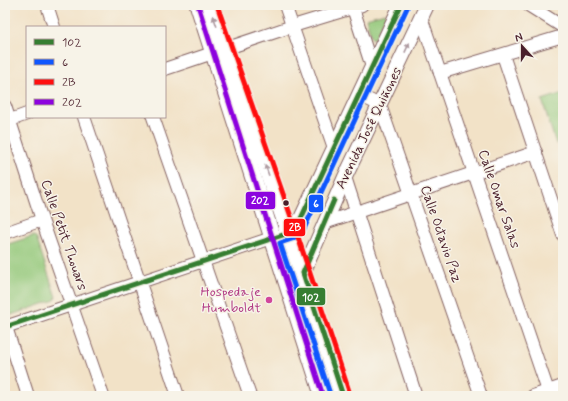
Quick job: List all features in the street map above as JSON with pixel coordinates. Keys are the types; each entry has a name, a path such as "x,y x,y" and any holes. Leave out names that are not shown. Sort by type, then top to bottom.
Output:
{"main road":[{"path":"198,5 219,51 289,233 343,396"},
{"path":"210,5 219,51 272,238 323,396"}],"street":[{"path":"47,5 54,26"},
{"path":"285,5 334,148"},
{"name":"Avenida José Quiñones","path":"289,233 297,227 401,5"},
{"path":"528,5 563,27"},
{"path":"166,69 356,6 372,67"},
{"name":"Avenida José Quiñones","path":"302,273 324,222 424,11"},
{"name":"Calle Omar Salas","path":"424,11 440,73 548,391"},
{"path":"440,73 563,36"},
{"path":"503,55 563,235"},
{"path":"359,95 380,105"},
{"name":"Calle Octavio Paz","path":"380,105 481,396"},
{"name":"Calle Petit Thouars","path":"5,106 8,121 104,396"},
{"path":"8,121 26,114"},
{"path":"84,118 178,396"},
{"path":"153,118 250,396"},
{"path":"324,222 536,152"},
{"path":"345,177 416,396"},
{"path":"5,233 42,220"},
{"path":"28,396 5,327 289,233"},
{"path":"532,396 563,386"}],"green space":[{"path":"385,13 386,15 375,38 372,39 366,18"},
{"path":"563,93 563,141 556,144 542,100"},
{"path":"33,236 36,237 56,297 55,300 5,317 5,245"}],"transit line":[{"name":"202","path":"198,5 323,396"},
{"name":"2B","path":"217,5 296,231 350,394"},
{"name":"102","path":"5,327 289,233 297,227 401,5"},
{"name":"6","path":"330,394 280,243 292,239 303,231 407,8"},
{"name":"102","path":"334,200 303,273 343,396"}],"place":[{"name":"Hospedaje Humboldt","path":"269,300"}]}
